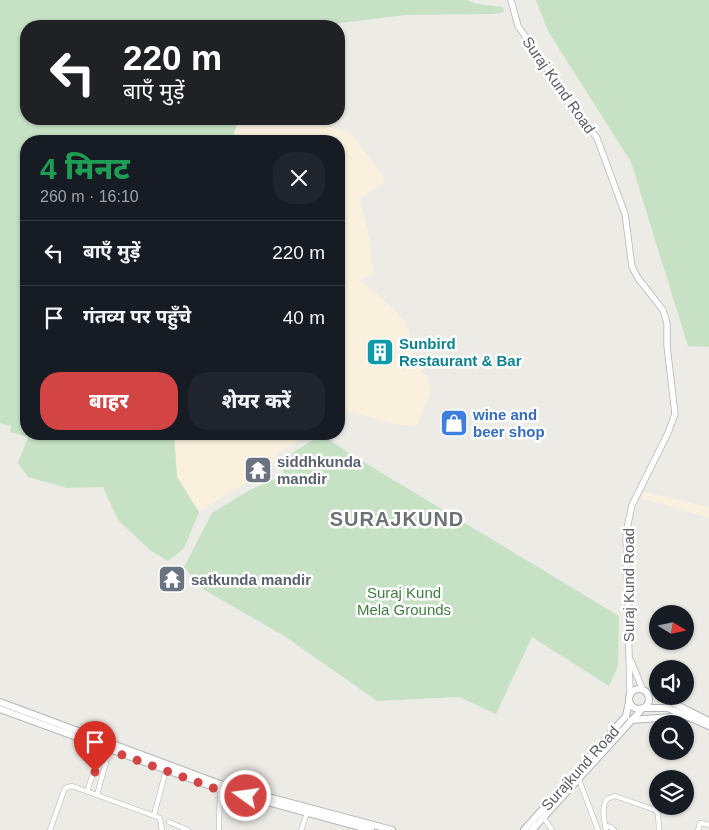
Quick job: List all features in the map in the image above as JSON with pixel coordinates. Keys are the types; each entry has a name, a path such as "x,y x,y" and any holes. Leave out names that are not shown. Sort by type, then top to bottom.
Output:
{"main road":[{"path":"649,692 636,688 630,694 629,702 632,707 668,708 685,715"},
{"path":"643,708 650,699 644,689"},
{"path":"0,702 166,770 177,771"},
{"name":"Surajkund Road","path":"532,830 544,818 626,716 629,702"},
{"path":"676,705 709,721"},
{"name":"Surajkund Road","path":"524,830 643,708"},
{"path":"0,709 104,744 220,787 371,830"},
{"path":"630,720 649,719"},
{"path":"694,719 709,726"},
{"path":"220,787 392,830"}],"street":[{"name":"Suraj Kund Road","path":"511,0 518,26 541,59 561,94 597,138 625,214 632,267 638,278 663,310 668,323 668,346 676,409 668,433 644,477 629,518 626,533 630,694"},
{"path":"629,654 644,689"},
{"path":"97,795 106,762 103,759 104,744"},
{"path":"87,791 98,760 103,759"},
{"path":"154,815 166,770"},
{"path":"578,776 598,830"},
{"path":"50,830 65,788 72,786 154,815 160,818 162,830"},
{"path":"219,830 220,787"},
{"path":"614,830 606,828 605,802 607,799 615,796 655,810 658,814 658,830"},
{"path":"301,830 307,813"},
{"path":"544,818 552,830"},
{"path":"168,822 188,830"},
{"path":"698,830 700,823 709,825"}],"shaded area":[{"name":"Sunbird Restaurant & Bar","path":"237,125 321,125 350,132 384,177 383,183 360,199 370,240 373,274 363,278 364,283 394,309 407,325 417,363 429,381 430,393 418,424 411,426 391,423 350,412 345,414 345,135 233,135"},
{"path":"174,440 300,440 277,453 270,468 199,512 177,477"},
{"path":"644,492 709,507 709,518 641,498"}],"green space":[{"path":"0,0 467,0 477,4 503,7 504,12 493,14 405,15 345,22 345,20 20,20 20,125 237,125 233,135 20,135 20,435 10,432 11,426 0,423"},
{"path":"536,0 709,0 709,347 688,346 631,162 548,31"},
{"path":"27,440 174,440 177,477 199,512 184,548 168,561 150,550 118,520 103,487 67,488 28,477 18,463"},
{"name":"Suraj Kund Mela Grounds","path":"314,440 330,440 619,616 618,666 609,686 532,637 496,714 459,697 377,701 286,637 203,589 184,567 212,513 250,490 282,476 286,460 295,451"}],"place":[{"name":"Sunbird Restaurant & Bar","path":"380,352"},
{"name":"wine and beer shop","path":"454,423"},
{"name":"siddhkunda mandir","path":"258,470"},
{"name":"satkunda mandir","path":"172,579"}],"district":[{"name":"SURAJKUND","path":"397,519"}],"route":[{"path":"95,772 98,760 103,759 103,748 127,755 219,790 246,796"}]}
